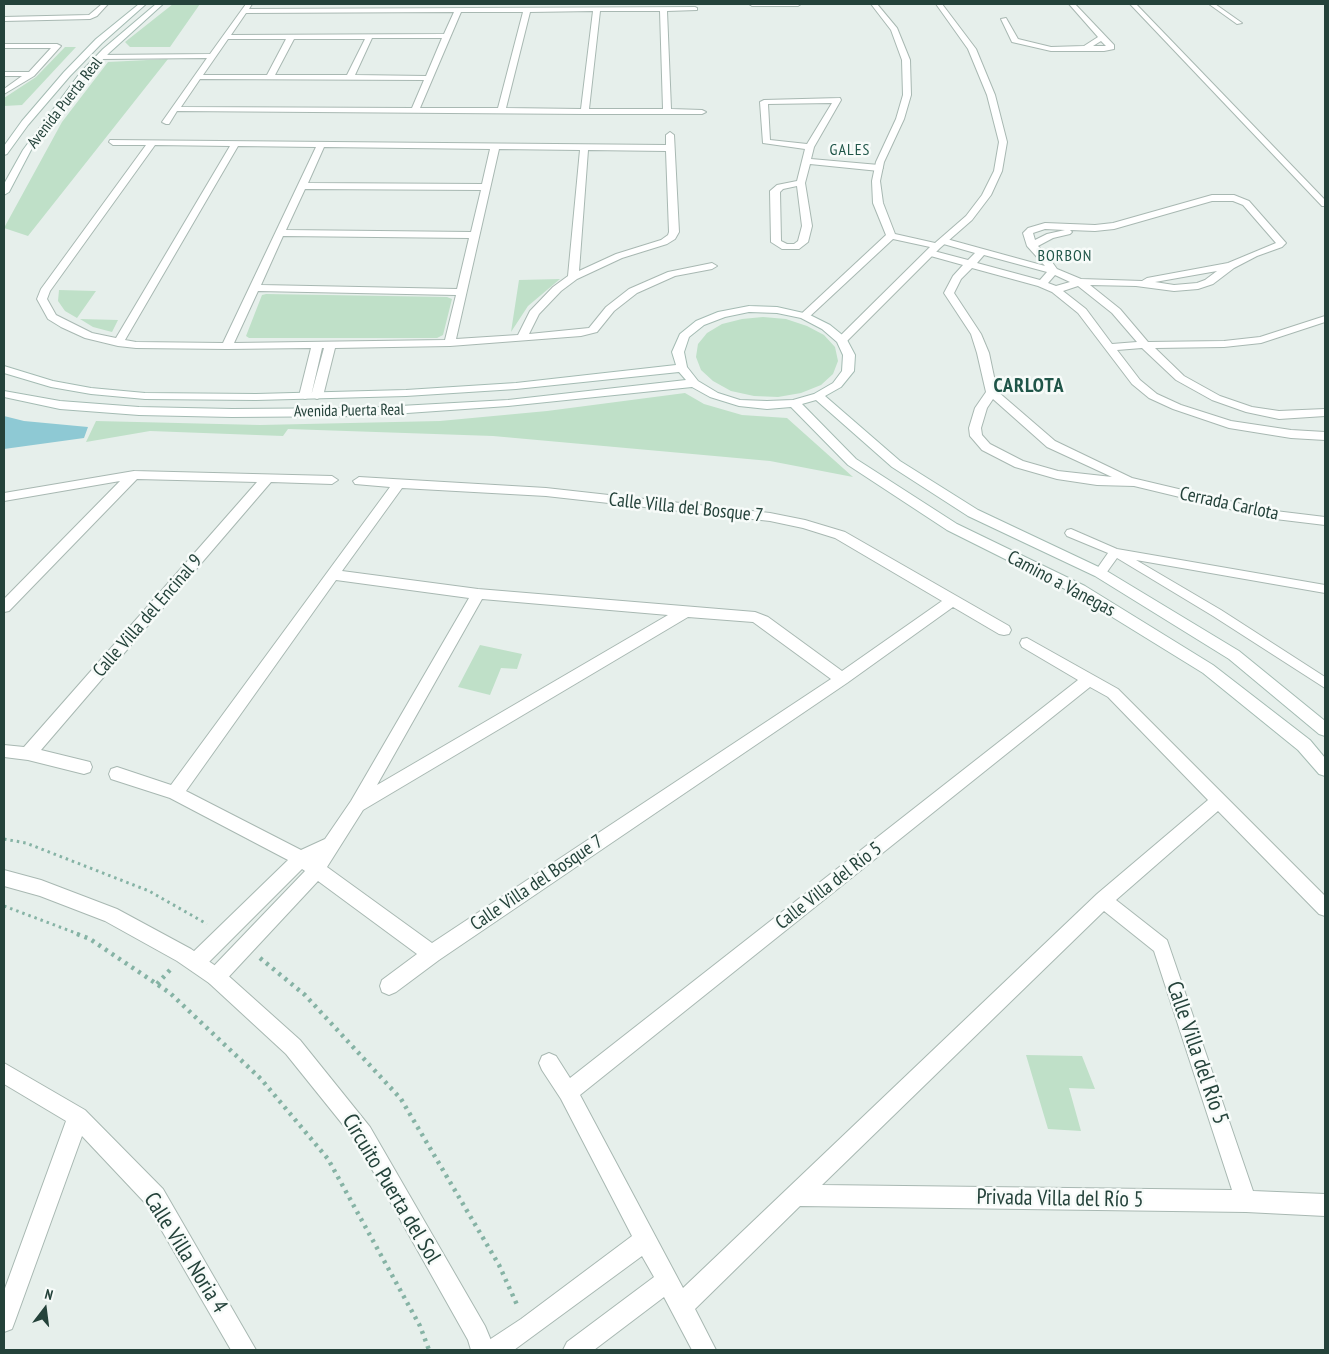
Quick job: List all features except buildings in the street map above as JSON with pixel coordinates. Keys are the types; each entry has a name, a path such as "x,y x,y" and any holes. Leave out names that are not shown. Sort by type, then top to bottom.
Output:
{"street":[{"path":"4,19 90,17 95,15 105,4"},
{"name":"Avenida Puerta Real","path":"4,152 25,123 67,74 99,41 143,4"},
{"name":"Avenida Puerta Real","path":"4,192 32,143 64,99 103,54 160,4"},
{"path":"752,4 798,4"},
{"path":"874,4 894,30 906,60 907,95 900,119 889,140 876,181 878,203 891,236"},
{"path":"842,340 936,246 969,218 986,195 998,171 1003,142 991,95 972,49 939,4"},
{"path":"1004,19 1018,47 1024,49 1104,49 1111,46 1071,4"},
{"path":"166,122 247,7 458,10 695,9"},
{"path":"585,112 597,9"},
{"path":"663,9 667,112"},
{"path":"415,110 458,10"},
{"path":"501,111 527,10"},
{"path":"350,77 370,36"},
{"path":"226,37 447,36"},
{"path":"270,77 291,37"},
{"path":"1086,48 1102,37"},
{"path":"4,46 57,46 31,74 4,92"},
{"path":"103,54 215,53"},
{"path":"4,74 31,74"},
{"path":"198,77 429,78"},
{"path":"800,183 774,191 776,242 785,247 799,246 803,242 806,231 800,183 810,147 837,100 764,102 766,140 773,143 810,147"},
{"path":"175,109 702,112"},
{"path":"522,338 534,313 557,290 573,278 619,256 672,238 674,232 670,135"},
{"path":"113,142 151,144 670,148"},
{"path":"151,144 45,291 42,299 52,316 65,325 89,336 118,343 158,346 227,346 450,343 581,333 593,330 610,309 633,292 672,274 712,266"},
{"path":"118,343 235,144"},
{"path":"227,346 321,145"},
{"path":"450,343 495,146"},
{"path":"573,278 584,147"},
{"path":"805,166 878,172"},
{"path":"302,186 486,188"},
{"path":"1234,198 1242,190"},
{"path":"1053,271 1044,257 1032,246 1028,239 1029,232 1039,227 1095,228 1114,226 1212,198 1234,198 1246,203 1281,243 1230,266 1136,283 1079,282 1056,290"},
{"path":"280,233 475,235"},
{"path":"891,236 936,246 982,251 1053,271 1079,282 1116,311 1145,345 1180,378 1216,398 1250,410 1279,415 1325,413"},
{"path":"804,316 891,236"},
{"path":"936,246 970,263 1042,284 1056,290 1082,311 1128,374 1153,396 1202,416 1229,424 1291,434 1325,436"},
{"path":"982,251 957,278 950,293 976,334 983,353 992,392"},
{"path":"1042,284 1053,271"},
{"path":"254,288 462,292"},
{"path":"749,309 777,310 804,316 826,326 842,340 849,355 848,371 837,385 818,396 794,404 767,405 739,402 714,395 694,383 682,368 678,352 684,336 700,323 722,314 749,309"},
{"path":"1109,347 1224,344 1261,340 1325,319"},
{"path":"311,396 330,344"},
{"path":"311,396 316,345"},
{"name":"Avenida Puerta Real","path":"4,369 51,384 100,392 164,396 311,396 516,386 682,368"},
{"name":"Avenida Puerta Real","path":"4,394 60,405 139,411 232,413 364,412 508,403 694,383"},
{"name":"Cerrada Carlota","path":"1134,482 1097,481 1057,475 1019,464 986,447 976,436 975,428 981,408 992,392 1051,444 1134,482 1267,514 1325,521"},
{"name":"Camino a Vanegas","path":"818,396 896,464 973,513 1100,573 1234,655 1325,730"},
{"name":"Camino a Vanegas","path":"794,404 852,462 952,527 1080,590 1208,668 1304,745 1325,769"},
{"path":"1279,415 1291,434"},
{"path":"4,607 134,475"},
{"path":"4,497 134,475 332,480"},
{"name":"Calle Villa del Encinal 9","path":"28,754 268,478"},
{"name":"Calle Villa del Bosque 7","path":"359,481 546,492 770,517 805,524 840,535 1004,630"},
{"path":"175,793 399,483"},
{"path":"333,575 478,594 739,615 763,621 842,679"},
{"path":"216,977 317,870 331,844 357,806 478,594"},
{"name":"Calle Villa del Bosque 7","path":"389,986 432,954 842,679 952,601"},
{"path":"357,806 686,611"},
{"path":"1027,643 1112,693 1325,908"},
{"name":"Calle Villa del Río 5","path":"568,1092 1090,679"},
{"path":"4,751 28,754 84,767"},
{"path":"117,774 175,793 301,858 432,954"},
{"path":"681,1306 1103,900 1219,800"},
{"path":"196,962 301,858 331,844"},
{"name":"Circuito Puerta del Sol","path":"4,878 41,888 111,915 196,962 216,977 293,1047 362,1134 476,1334 483,1350"},
{"name":"Calle Villa del Río 5","path":"1103,900 1161,946 1246,1201"},
{"path":"549,1063 568,1092 704,1350"},
{"name":"Calle Villa Noria 4","path":"4,1073 78,1117 155,1197 244,1350"},
{"path":"4,1321 78,1117"},
{"name":"Privada Villa del Río 5","path":"795,1195 1246,1201 1325,1205"},
{"path":"494,1350 529,1327 645,1240"},
{"path":"575,1350 668,1280"}],"lane":[{"path":"1134,4 1325,204"},
{"path":"1212,4 1239,23"},
{"path":"1071,533 1115,552 1217,613 1325,683"},
{"path":"1100,573 1115,552"},
{"path":"1115,552 1325,589"}],"path":[{"path":"4,906 90,939 170,993 261,1079 328,1158 420,1326 430,1350"}],"green space":[{"path":"173,4 200,4 170,47 130,47 125,42"},
{"path":"65,47 76,47 22,105 4,106 4,98 36,77"},
{"path":"168,59 28,236 4,228 62,122 108,62"},
{"path":"560,279 528,306 511,332 519,280"},
{"path":"59,290 96,291 77,318 65,311 58,301"},
{"path":"262,295 447,297 452,299 443,335 437,338 249,338 246,336"},
{"path":"763,317 786,319 807,326 824,335 835,347 838,361 833,374 821,385 801,393 778,397 754,396 731,391 713,381 701,370 696,357 698,344 707,333 722,324 742,319"},
{"path":"80,319 118,320 112,332 93,327"},
{"path":"685,393 704,404 742,415 787,418 853,477 770,461 493,436 288,429 283,436 150,431 86,442 96,421 260,425 440,421 547,411"},
{"path":"480,645 522,654 517,669 501,668 490,695 458,687"},
{"path":"1026,1055 1082,1056 1095,1089 1069,1088 1081,1131 1048,1129"}],"water":[{"path":"4,416 24,421 88,427 84,438 4,449"}],"district":[{"name":"GALES","path":"850,150"},
{"name":"BORBON","path":"1065,256"},
{"name":"CARLOTA","path":"1029,386"}]}
